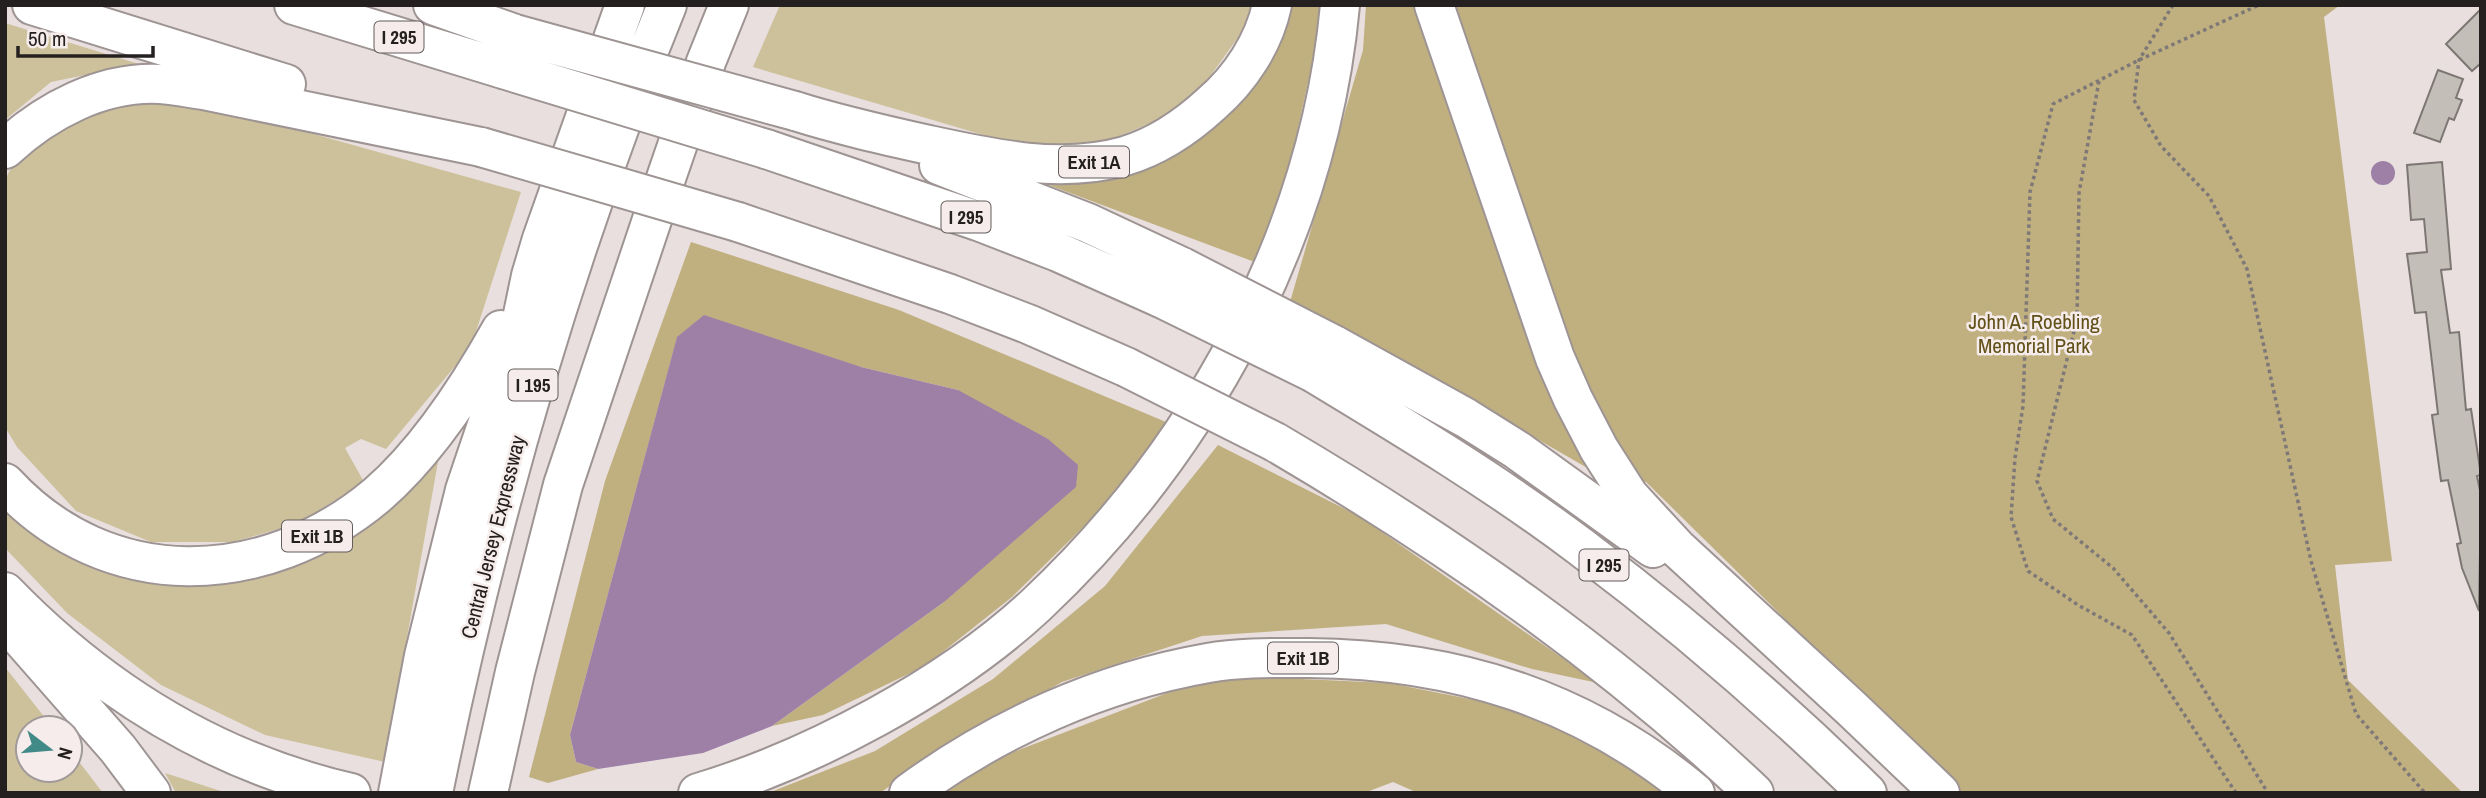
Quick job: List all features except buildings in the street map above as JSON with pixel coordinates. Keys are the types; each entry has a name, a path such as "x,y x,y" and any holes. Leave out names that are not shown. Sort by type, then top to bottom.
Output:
{"highway":[{"path":"32,5 481,146 738,222 950,294 1028,324 1126,367 1275,442 1397,515 1534,609 1665,712 1754,793"},
{"name":"I 295","path":"294,5 766,149 978,221 1058,252 1161,298 1324,359 1439,449 1580,546 1682,625 1738,673 1867,793"},
{"path":"433,5 515,34 848,127 1002,191 1088,223 1182,267 1324,359 1430,397 1517,450 1771,634"},
{"path":"460,5 515,34"},
{"name":"Central Jersey Expressway","path":"433,793 428,727 493,527 546,340 615,138 667,5"},
{"path":"716,68 729,5"},
{"path":"488,793 563,485 665,181 716,68 753,5"},
{"name":"Exit 1A","path":"848,127 984,157 1026,162 1091,163 1125,156 1178,131 1220,96 1240,72 1256,46 1272,5"},
{"path":"698,793 812,750 927,687 981,649 1034,606 1119,517 1163,462 1217,382 1278,253 1300,195 1313,150 1328,89 1340,5"},
{"path":"1434,5 1555,358 1599,449 1629,496 1656,526 1940,793"},
{"path":"398,793 428,727 424,656 465,490 521,324 531,276 620,15"},
{"path":"5,149 26,130 79,100 108,90 159,84 203,90 481,146"},
{"name":"Exit 1B","path":"5,483 47,521 73,537 105,552 138,561 207,567 245,562 284,550 317,536 352,515 379,493 404,467 450,413 478,371 531,276"},
{"path":"5,592 42,631 88,669 176,727 275,772 351,793"},
{"path":"5,620 118,749 151,793"},
{"name":"Exit 1B","path":"909,793 990,740 1091,694 1186,667 1212,662 1273,658 1334,658 1394,663 1452,672 1507,687 1552,703 1594,723 1635,747 1695,793"}],"path":[{"path":"2173,5 2139,60 2134,100 2161,146 2208,196 2247,269 2311,561 2356,713 2425,793"},
{"path":"2236,793 2132,635 2078,605 2028,571 2011,517 2015,458 2023,406 2030,192 2053,104 2139,60 2259,5"},
{"path":"2099,80 2079,193 2077,319 2037,481 2053,519 2113,568 2169,633 2268,793"}],"shaded area":[{"path":"780,5 1254,5 1252,18 1188,107 1101,144 1014,144 753,67"},
{"path":"5,23 139,64 51,82 5,120"},
{"path":"130,97 203,103 521,192 471,347 386,449 361,439 345,448 364,482 299,523 233,542 151,542 76,511 17,447 5,427 5,180 12,166 86,106"},
{"path":"2383,161 2391,165 2395,173 2391,181 2383,185 2375,181 2371,173 2375,165"},
{"path":"704,315 861,367 958,390 1048,439 1078,465 1076,487 944,602 772,726 703,753 598,769 576,762 570,735 677,337"},
{"path":"439,456 385,762 265,735 161,685 67,613 5,548 5,500 66,543 255,569 346,543"},
{"path":"5,667 42,714 14,714 14,784 84,784 84,768 103,793 5,793"},
{"path":"165,773 227,793 176,793"}],"green space":[{"path":"1287,5 1325,5 1280,210 1260,264 1046,184 1155,162 1229,115 1276,45"},
{"name":"John A. Roebling Memorial Park","path":"1366,5 2340,5 2324,17 2392,561 2335,565 2348,680 2463,793 1956,793 1646,482 1610,481 1428,376 1290,302 1363,50"},
{"path":"691,242 899,310 1166,422 1121,490 1012,597 925,666 823,715 772,726 944,602 958,390 861,367 677,338 570,735 576,762 598,769 548,783 529,777 605,481"},
{"path":"1218,445 1359,516 1598,683 1532,669 1386,624 1202,636 1062,682 919,765 880,793 768,793 875,751 993,679 1105,586"},
{"path":"1214,675 1389,683 1535,712 1673,793 1418,793 1393,782 1364,793 945,793 995,759"}]}
